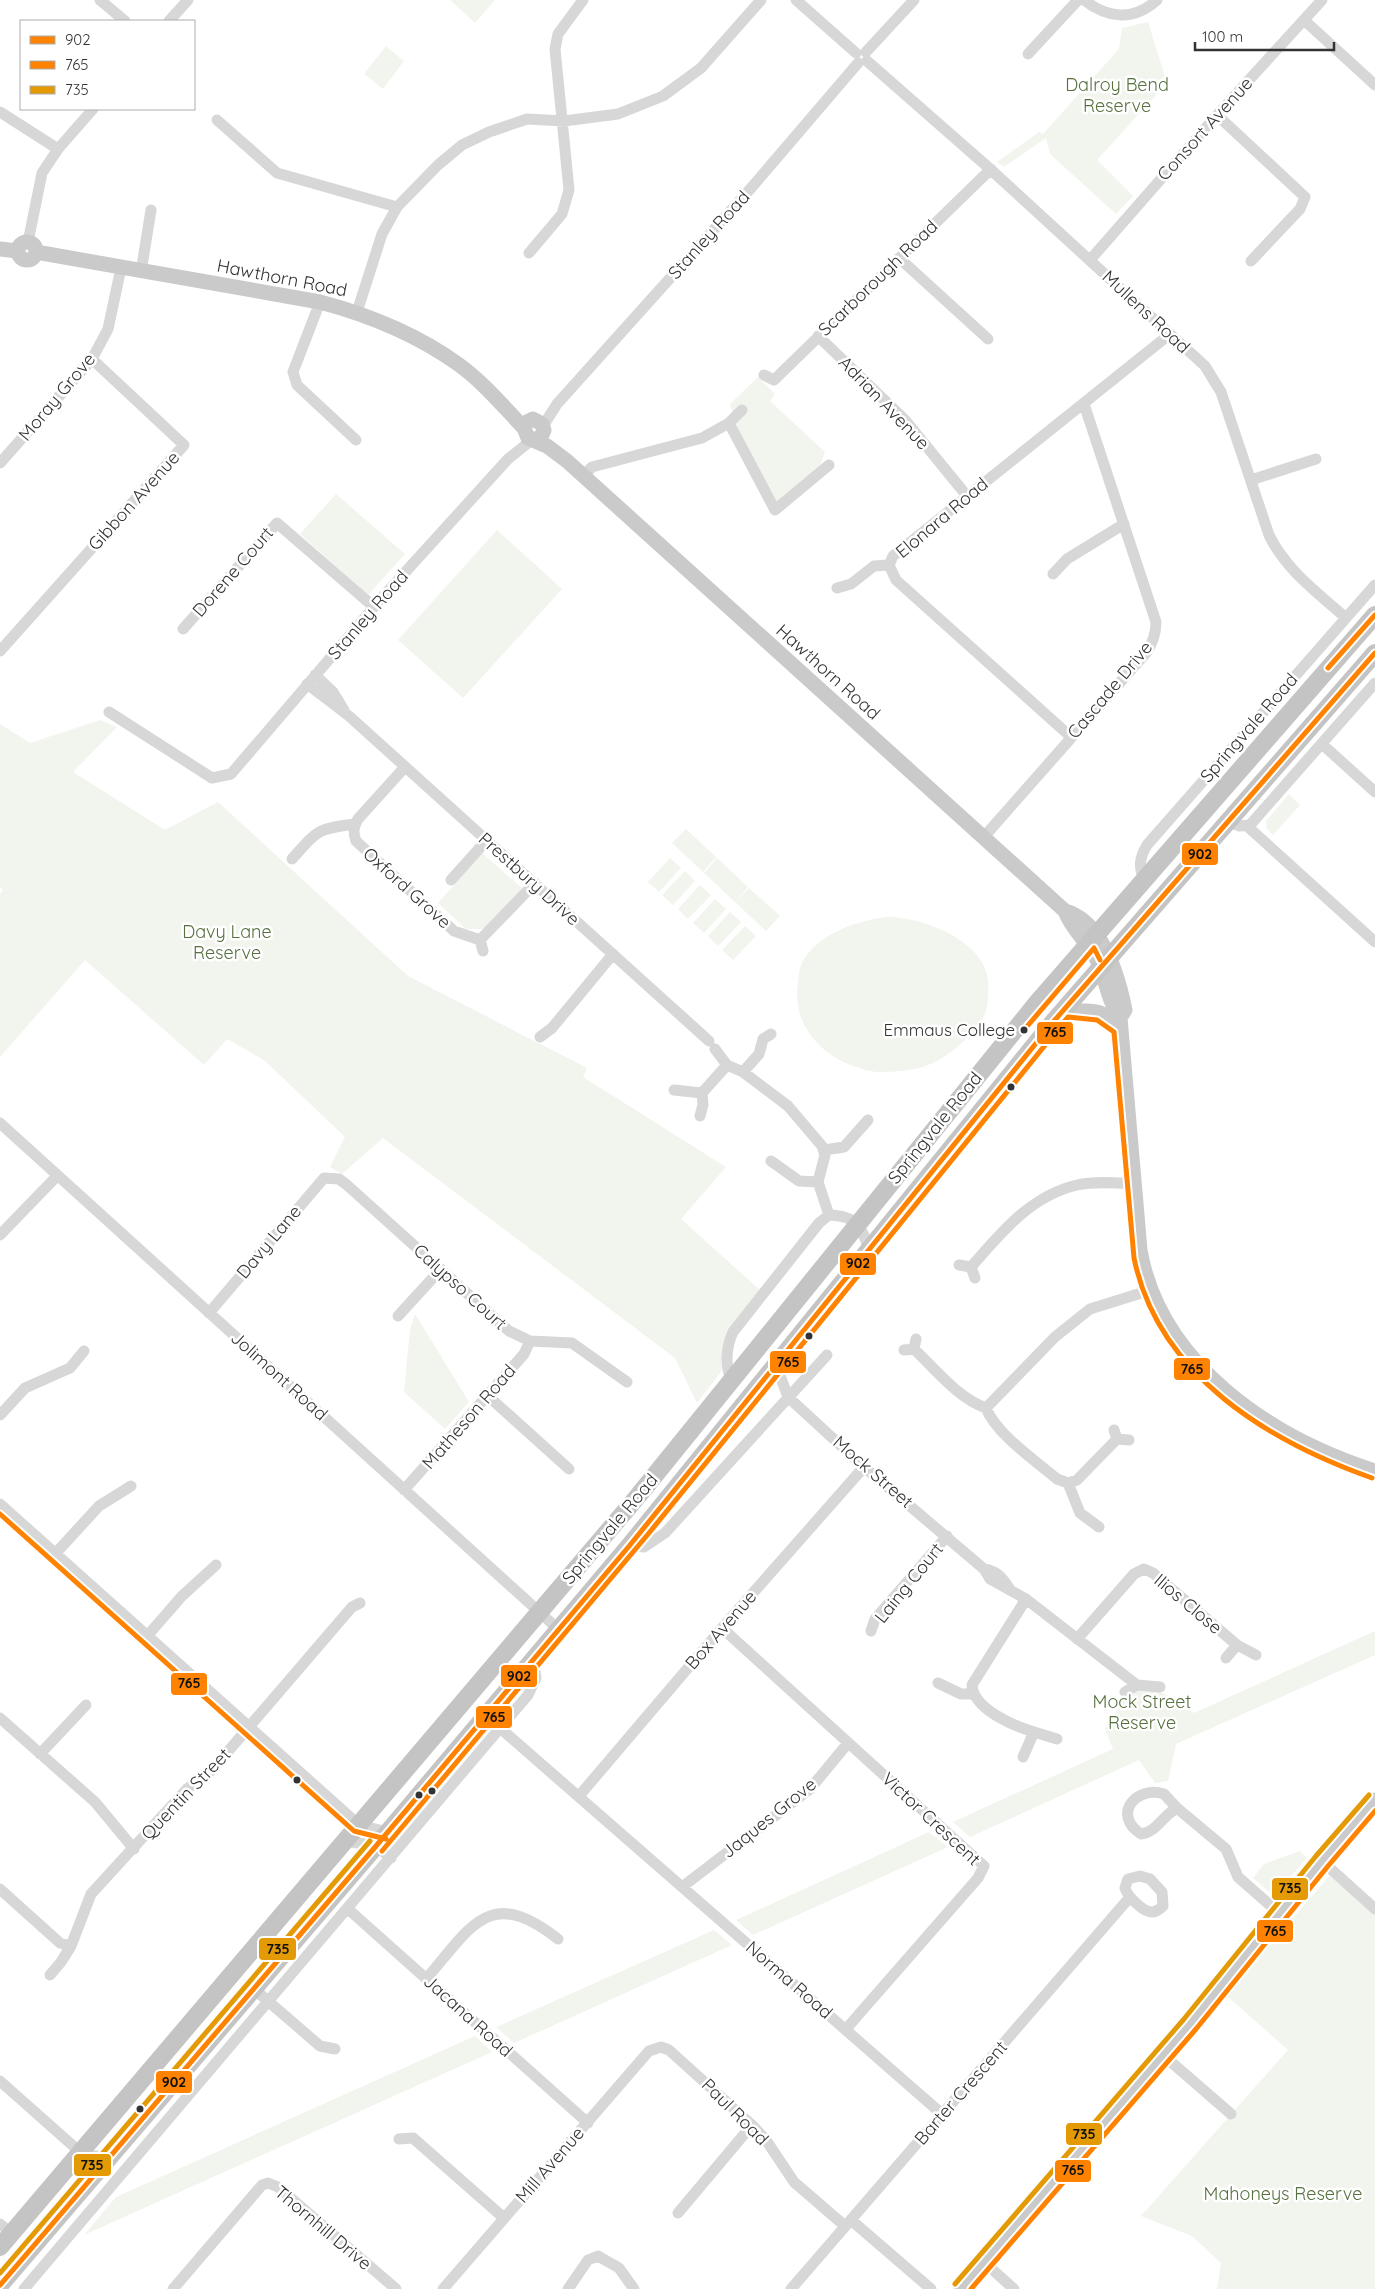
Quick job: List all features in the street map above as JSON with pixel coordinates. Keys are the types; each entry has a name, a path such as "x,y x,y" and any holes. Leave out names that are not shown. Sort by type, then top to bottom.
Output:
{"highway":[{"name":"Springvale Road","path":"4,2235 65,2170 540,1612 731,1380 1011,1034 1091,939 1375,615"},
{"name":"Springvale Road","path":"0,2285 388,1832 630,1544 1064,1009 1375,653"},
{"path":"65,2170 88,2167 97,2172"}],"main road":[{"name":"Hawthorn Road","path":"0,249 27,248 141,272 320,302 357,312 392,326 423,342 459,365 534,429 566,461 1065,911 1068,920 1091,939 1104,962 1116,973 1124,1004 1125,1010 1120,1023 1140,1250 1150,1290 1162,1315 1186,1351 1208,1374 1258,1415 1308,1444 1375,1471"},
{"path":"1064,1009 1098,1011 1120,1023"},
{"path":"961,2289 1163,2055 1322,1861 1375,1800"}],"street":[{"path":"100,0 124,20"},
{"path":"170,20 188,0"},
{"path":"529,252 562,214 568,190 564,121 555,49 558,34 583,0"},
{"path":"357,312 382,234 397,207 438,165 462,145 489,132 527,119 564,121 618,114 664,96 701,68 761,0"},
{"name":"Mullens Road","path":"796,0 991,169 1204,366 1218,386 1269,535 1283,560 1346,618"},
{"name":"Stanley Road","path":"109,712 212,778 231,774 374,607 752,187 862,57 914,0"},
{"path":"1028,54 1078,0"},
{"path":"1084,0 1095,9 1108,14 1122,16 1148,8 1157,0"},
{"name":"Consort Avenue","path":"1090,260 1217,115 1322,0"},
{"path":"1304,20 1375,85"},
{"path":"27,248 36,194 42,173 58,149 92,110"},
{"path":"0,112 58,149"},
{"path":"1217,115 1305,198 1300,209 1252,262"},
{"path":"217,120 277,173 397,207"},
{"name":"Scarborough Road","path":"764,375 774,380 991,169"},
{"path":"141,272 151,210"},
{"path":"899,258 988,339"},
{"name":"Moray Grove","path":"0,463 92,359 108,330 121,268"},
{"path":"320,302 293,372 297,385 356,440"},
{"name":"Elonara Road","path":"1071,737 896,580 889,565 893,556 1170,334"},
{"name":"Adrian Avenue","path":"818,336 906,420 967,496"},
{"name":"Gibbon Avenue","path":"0,651 184,445 92,359"},
{"name":"Cascade Drive","path":"983,838 1146,653 1154,639 1156,622 1084,404"},
{"path":"583,476 592,467 702,438 729,423 742,410"},
{"path":"729,423 771,514 830,465"},
{"path":"1251,480 1316,459"},
{"name":"Dorene Court","path":"183,629 277,523 374,607"},
{"path":"1053,574 1067,559 1124,524"},
{"path":"837,588 851,584 874,566 889,565"},
{"name":"Springvale Road","path":"1144,879 1140,862 1147,845 1375,585"},
{"name":"Prestbury Drive","path":"315,675 333,692 349,716"},
{"path":"1247,826 1375,683"},
{"name":"Prestbury Drive","path":"307,684 349,716 404,768 535,883 712,1045 727,1065"},
{"path":"1322,744 1375,792"},
{"name":"Oxford Grove","path":"404,768 355,824 354,834 356,841 454,931 482,946 535,883"},
{"path":"1228,821 1235,825 1247,826 1375,942"},
{"path":"292,859 315,832 355,824"},
{"path":"451,880 486,840"},
{"path":"540,1037 552,1028 613,954"},
{"path":"743,1072 759,1054 764,1039 771,1034"},
{"path":"700,1116 703,1105 702,1093 727,1065 743,1072 796,1114 814,1134 824,1150 818,1182 829,1216"},
{"path":"674,1090 702,1093"},
{"path":"824,1150 844,1146 868,1120"},
{"name":"Jolimont Road","path":"0,1123 558,1629"},
{"path":"771,1162 799,1181 818,1182"},
{"path":"0,1236 57,1176"},
{"name":"Davy Lane","path":"209,1313 324,1178 332,1178"},
{"name":"Calypso Court","path":"332,1178 339,1179 347,1185 503,1326 530,1341 572,1343 627,1382"},
{"path":"971,1267 1018,1215 1045,1197 1077,1185 1135,1184"},
{"path":"731,1380 727,1369 727,1349 733,1332 822,1219 829,1216 846,1218 858,1224 864,1232 869,1249"},
{"path":"959,1265 971,1267"},
{"path":"971,1267 975,1278"},
{"path":"398,1316 440,1269"},
{"path":"986,1408 1055,1337 1090,1309 1150,1290"},
{"name":"Matheson Road","path":"404,1490 524,1354 530,1341"},
{"path":"911,1346 963,1395 974,1403 986,1408 990,1417 1005,1433 1057,1480 1068,1483 1077,1480 1120,1436"},
{"path":"0,1415 25,1388 70,1368 84,1351"},
{"name":"Springvale Road","path":"630,1544 644,1548 662,1535 826,1355"},
{"name":"Mock Street","path":"776,1365 788,1397 864,1467 984,1569 994,1570 1002,1577 1009,1588 1026,1599 1137,1685"},
{"path":"488,1396 569,1469"},
{"name":"Box Avenue","path":"579,1796 722,1628 864,1467"},
{"path":"1068,1483 1080,1513 1099,1527"},
{"path":"55,1554 98,1506 130,1486"},
{"path":"0,1504 359,1826 388,1832"},
{"name":"Laing Court","path":"871,1631 875,1619 947,1536"},
{"path":"148,1635 182,1596 216,1565"},
{"name":"Ilios Close","path":"1077,1639 1134,1574 1144,1569 1153,1572 1237,1645 1256,1655"},
{"path":"1026,1599 972,1685 972,1694 981,1704 1006,1721 1057,1739"},
{"name":"Quentin Street","path":"50,1975 71,1946 91,1894 187,1789 212,1770 352,1607 360,1603"},
{"name":"Victor Crescent","path":"722,1628 984,1866 978,1878 846,2029"},
{"name":"Ilios Close","path":"1226,1658 1237,1645"},
{"path":"24,2289 500,1728 532,1688 536,1674 532,1660"},
{"path":"938,1683 961,1694 972,1694"},
{"path":"1125,1692 1137,1685 1160,1687"},
{"path":"40,1754 86,1705"},
{"path":"0,1718 95,1802 134,1849"},
{"name":"Norma Road","path":"500,1728 942,2114"},
{"path":"1023,1757 1034,1732"},
{"name":"Jaques Grove","path":"682,1886 810,1789 848,1743"},
{"path":"1177,1808 1226,1849 1238,1877 1279,1913"},
{"path":"346,1841 376,1846 391,1858"},
{"path":"1322,1861 1375,1909"},
{"path":"0,1889 60,1943 71,1946"},
{"name":"Barter Crescent","path":"791,2289 1130,1897"},
{"name":"Jacana Road","path":"348,1909 588,2123"},
{"path":"426,1979 474,1924 492,1915 510,1913 526,1918 558,1939"},
{"path":"254,1989 320,2046 335,2049"},
{"name":"Mill Avenue","path":"443,2289 649,2051 661,2047"},
{"name":"Paul Road","path":"661,2047 669,2050 752,2125 766,2140 794,2182 931,2289"},
{"path":"1163,2055 1231,2114"},
{"path":"0,2081 80,2152 88,2156 110,2156"},
{"path":"678,2213 752,2125"},
{"path":"399,2139 413,2138 504,2218"},
{"name":"Thornhill Drive","path":"173,2289 262,2185 268,2183 278,2187 396,2289"},
{"path":"568,2289 588,2260 598,2256 619,2268 634,2289"},
{"path":"984,2262 1014,2289"}],"green space":[{"path":"450,0 495,0 475,23"},
{"name":"Dalroy Bend Reserve","path":"1148,22 1167,83 1097,160 1133,196 1116,214 1050,154 1046,138 1004,167 997,162 1039,132 1043,134 1119,49 1122,28"},
{"path":"386,46 404,61 383,89 364,74"},
{"path":"758,377 775,394 770,401 825,452 819,468 775,505 738,429 730,404"},
{"path":"336,494 405,554 368,595 300,534"},
{"path":"497,530 562,589 463,698 398,640"},
{"name":"Davy Lane Reserve","path":"100,720 117,727 73,772 165,830 218,802 408,976 587,1068 583,1077 726,1167 681,1219 760,1290 725,1342 721,1372 697,1403 675,1358 383,1138 342,1174 330,1167 345,1137 264,1060 227,1039 204,1065 85,960 0,1057 0,894 3,890 0,887 0,724 30,743"},
{"path":"1289,794 1300,805 1273,835 1267,829 1266,821"},
{"path":"686,829 716,857 703,872 672,843"},
{"path":"482,853 522,888 485,929 466,929 438,903"},
{"path":"670,858 681,868 659,892 648,882"},
{"path":"717,858 748,887 735,902 704,873"},
{"path":"685,871 695,881 673,905 662,895"},
{"path":"700,885 711,895 688,919 678,909"},
{"path":"749,888 780,916 766,931 735,902"},
{"path":"715,899 726,909 704,933 693,923"},
{"path":"730,912 741,922 718,946 708,936"},
{"path":"888,917 916,921 931,926 961,940 973,950 982,962 987,975 988,1001 986,1012 980,1023 960,1045 944,1057 916,1069 875,1072 864,1070 838,1059 817,1043 803,1022 797,997 798,983 803,961 819,943 852,925"},
{"path":"745,926 756,936 733,960 722,950"},
{"path":"415,1314 469,1402 445,1429 404,1392 410,1329"},
{"name":"Mock Street Reserve","path":"1375,1631 1375,1655 1176,1744 1168,1781 1155,1783 1139,1760 970,1837 953,1822 1113,1749 1105,1729 1120,1705 1130,1694 1138,1690 1147,1689 1164,1694 1194,1713"},
{"path":"929,1832 948,1847 753,1935 736,1920"},
{"path":"1300,1851 1307,1858 1274,1896 1253,1878 1264,1864"},
{"name":"Mahoneys Reserve","path":"1331,1874 1375,1914 1375,2289 1217,2289 1221,2263 1192,2236 1141,2216 1288,2050 1226,1995"},
{"path":"714,1930 732,1945 514,2043 496,2027"},
{"path":"475,2036 492,2052 84,2235 116,2197"}],"transit line":[{"name":"902","path":"1328,668 1375,615"},
{"name":"902","path":"0,2285 376,1846 630,1545 1054,1021 1375,653"},
{"name":"765","path":"1024,1030 1094,948 1100,960"},
{"name":"765","path":"382,1851 649,1533 1068,1017 1097,1020 1114,1032 1134,1258 1147,1300 1167,1337 1192,1369 1223,1398 1257,1423 1333,1463 1372,1478"},
{"name":"765","path":"0,1514 354,1831 386,1839"},
{"name":"735","path":"955,2284 1184,2019 1316,1856 1369,1795"},
{"name":"765","path":"971,2289 1196,2029 1375,1811"},
{"name":"735","path":"0,2273 370,1841"}],"place":[{"name":"Emmaus College","path":"1024,1030"}]}
